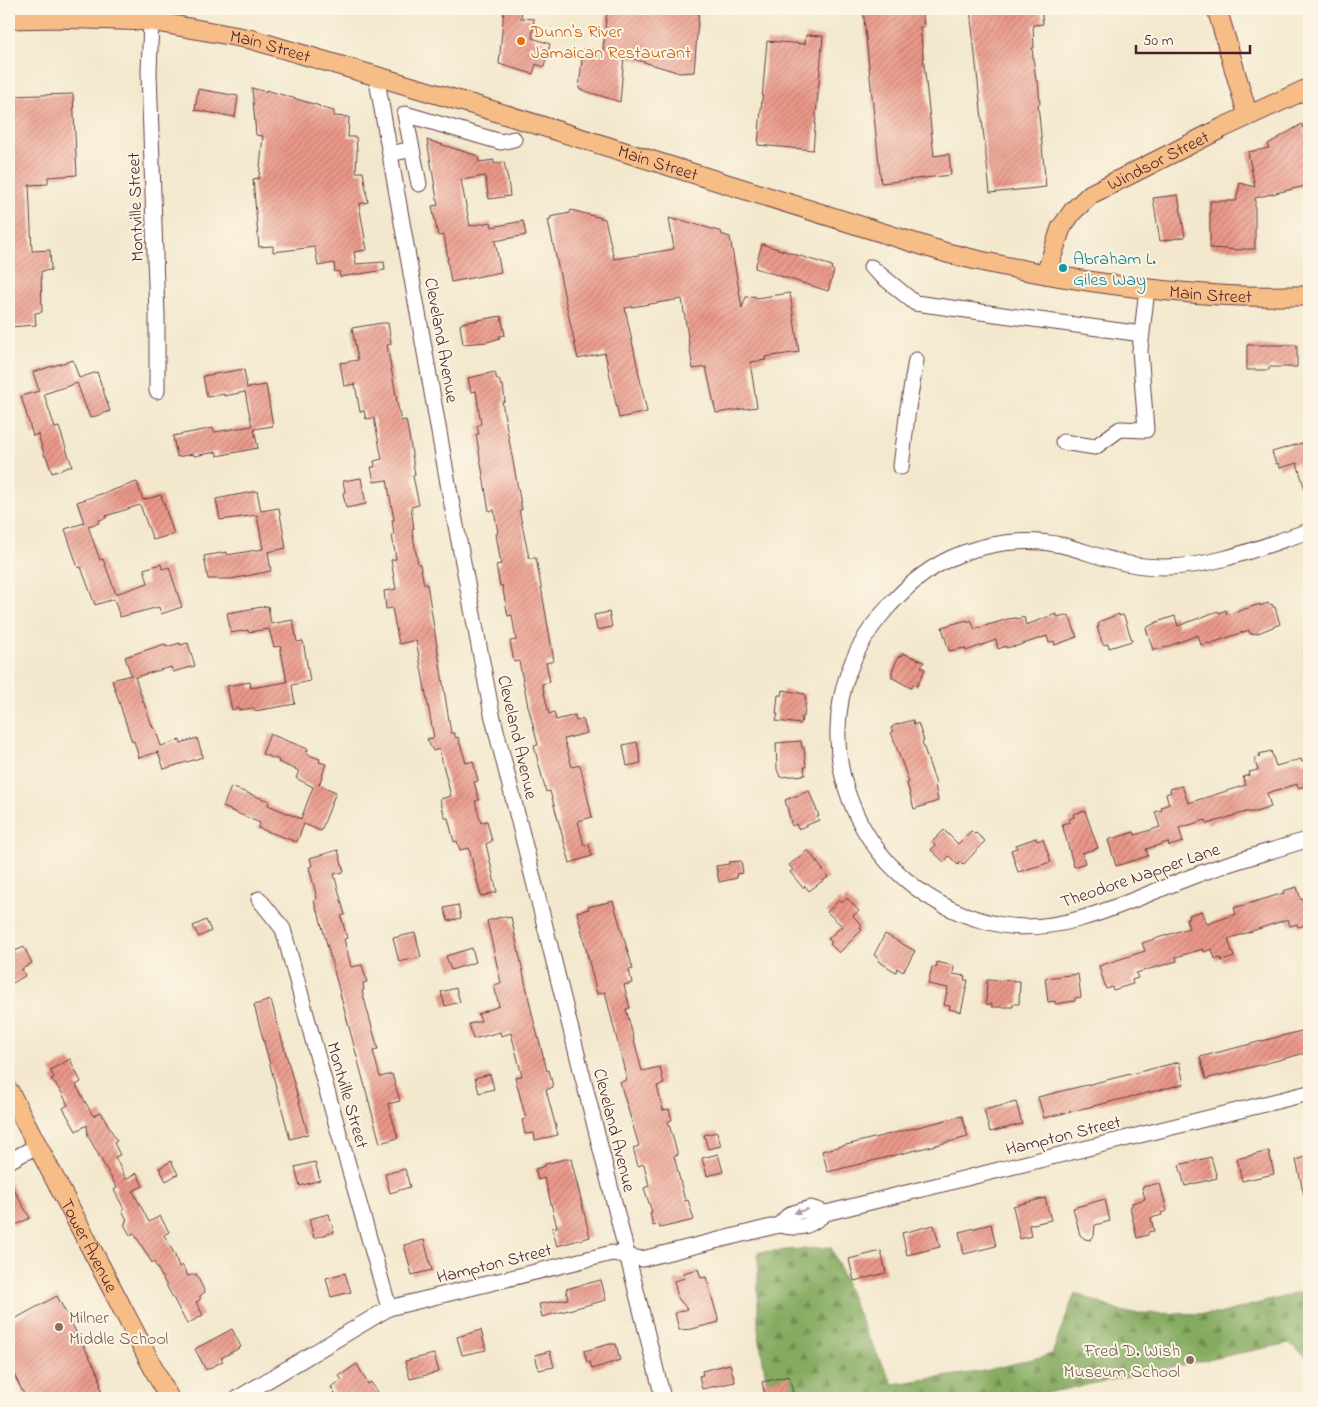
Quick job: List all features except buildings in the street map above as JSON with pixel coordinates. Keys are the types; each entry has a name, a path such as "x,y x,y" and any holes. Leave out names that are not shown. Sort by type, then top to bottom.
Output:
{"main road":[{"path":"1217,9 1248,116"},
{"name":"Main Street","path":"9,19 56,18 152,22 250,39 376,75 947,253 997,266 1147,289 1219,295 1309,296"},
{"name":"Windsor Street","path":"1046,274 1061,228 1082,202 1109,184 1309,88"},
{"name":"Tower Avenue","path":"9,1091 169,1398"}],"street":[{"name":"Montville Street","path":"152,22 149,72 157,316 157,391"},
{"name":"Cleveland Avenue","path":"376,75 447,480 492,714 663,1398"},
{"path":"418,184 405,114 501,142 514,139"},
{"path":"390,154 412,149"},
{"path":"871,267 915,303 1142,334"},
{"path":"1063,442 1095,447 1120,429 1146,430 1140,350 1147,289"},
{"path":"901,468 916,360"},
{"name":"Theodore Napper Lane","path":"1309,531 1196,566 1164,567 1114,561 1061,545 1037,541 993,544 952,558 930,570 905,588 867,633 848,672 838,720 840,765 851,805 859,823 888,862 904,878 935,901 978,918 1004,925 1032,926 1062,923 1098,913 1197,874 1309,839"},
{"name":"Montville Street","path":"259,899 283,929 389,1308"},
{"name":"Hampton Street","path":"238,1398 389,1308 612,1253 642,1259 779,1225 795,1228 813,1223 826,1213 1309,1093"},
{"path":"9,1162 37,1146"}],"green space":[{"path":"831,1247 864,1329 893,1384 985,1371 1052,1354 1075,1293 1124,1313 1219,1314 1309,1290 1309,1359 1289,1343 1023,1398 769,1398 758,1329 758,1252"}],"place":[{"name":"Dunn's River Jamaican Restaurant","path":"521,41"},
{"name":"Abraham L. Giles Way","path":"1063,268"},
{"name":"Milner Middle School","path":"59,1327"},
{"name":"Fred D. Wish Museum School","path":"1190,1360"}]}
